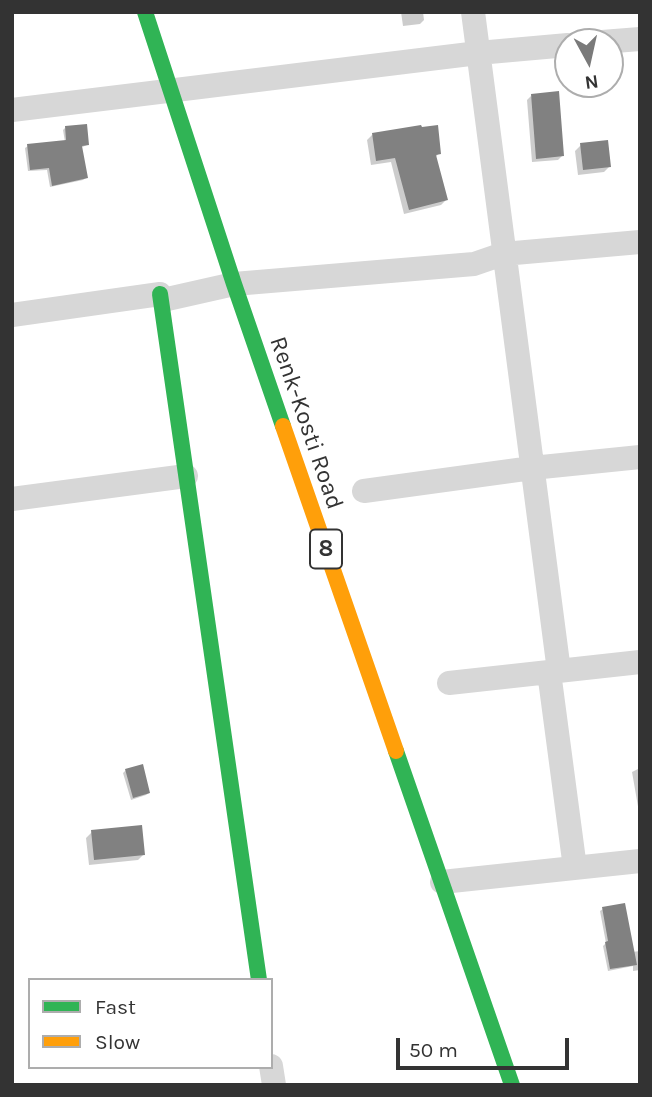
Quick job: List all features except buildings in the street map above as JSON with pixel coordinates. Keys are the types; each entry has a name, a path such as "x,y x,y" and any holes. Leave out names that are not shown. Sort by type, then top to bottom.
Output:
{"main road":[{"name":"Renk-Kosti Road","path":"145,12 234,284 512,1085"},
{"path":"160,294 259,978"}],"street":[{"path":"472,12 532,468 575,868"},
{"path":"12,110 478,53 554,46"},
{"path":"12,315 160,294 163,300 234,284 474,264 503,254 640,242"},
{"path":"364,491 532,468 640,457"},
{"path":"12,499 186,476"},
{"path":"449,682 640,662"},
{"path":"442,882 640,861"}],"traffic: fast":[{"path":"145,12 283,426"},
{"path":"160,294 259,978"},
{"path":"396,751 512,1085"}],"traffic: slow":[{"path":"283,426 396,751"}]}
